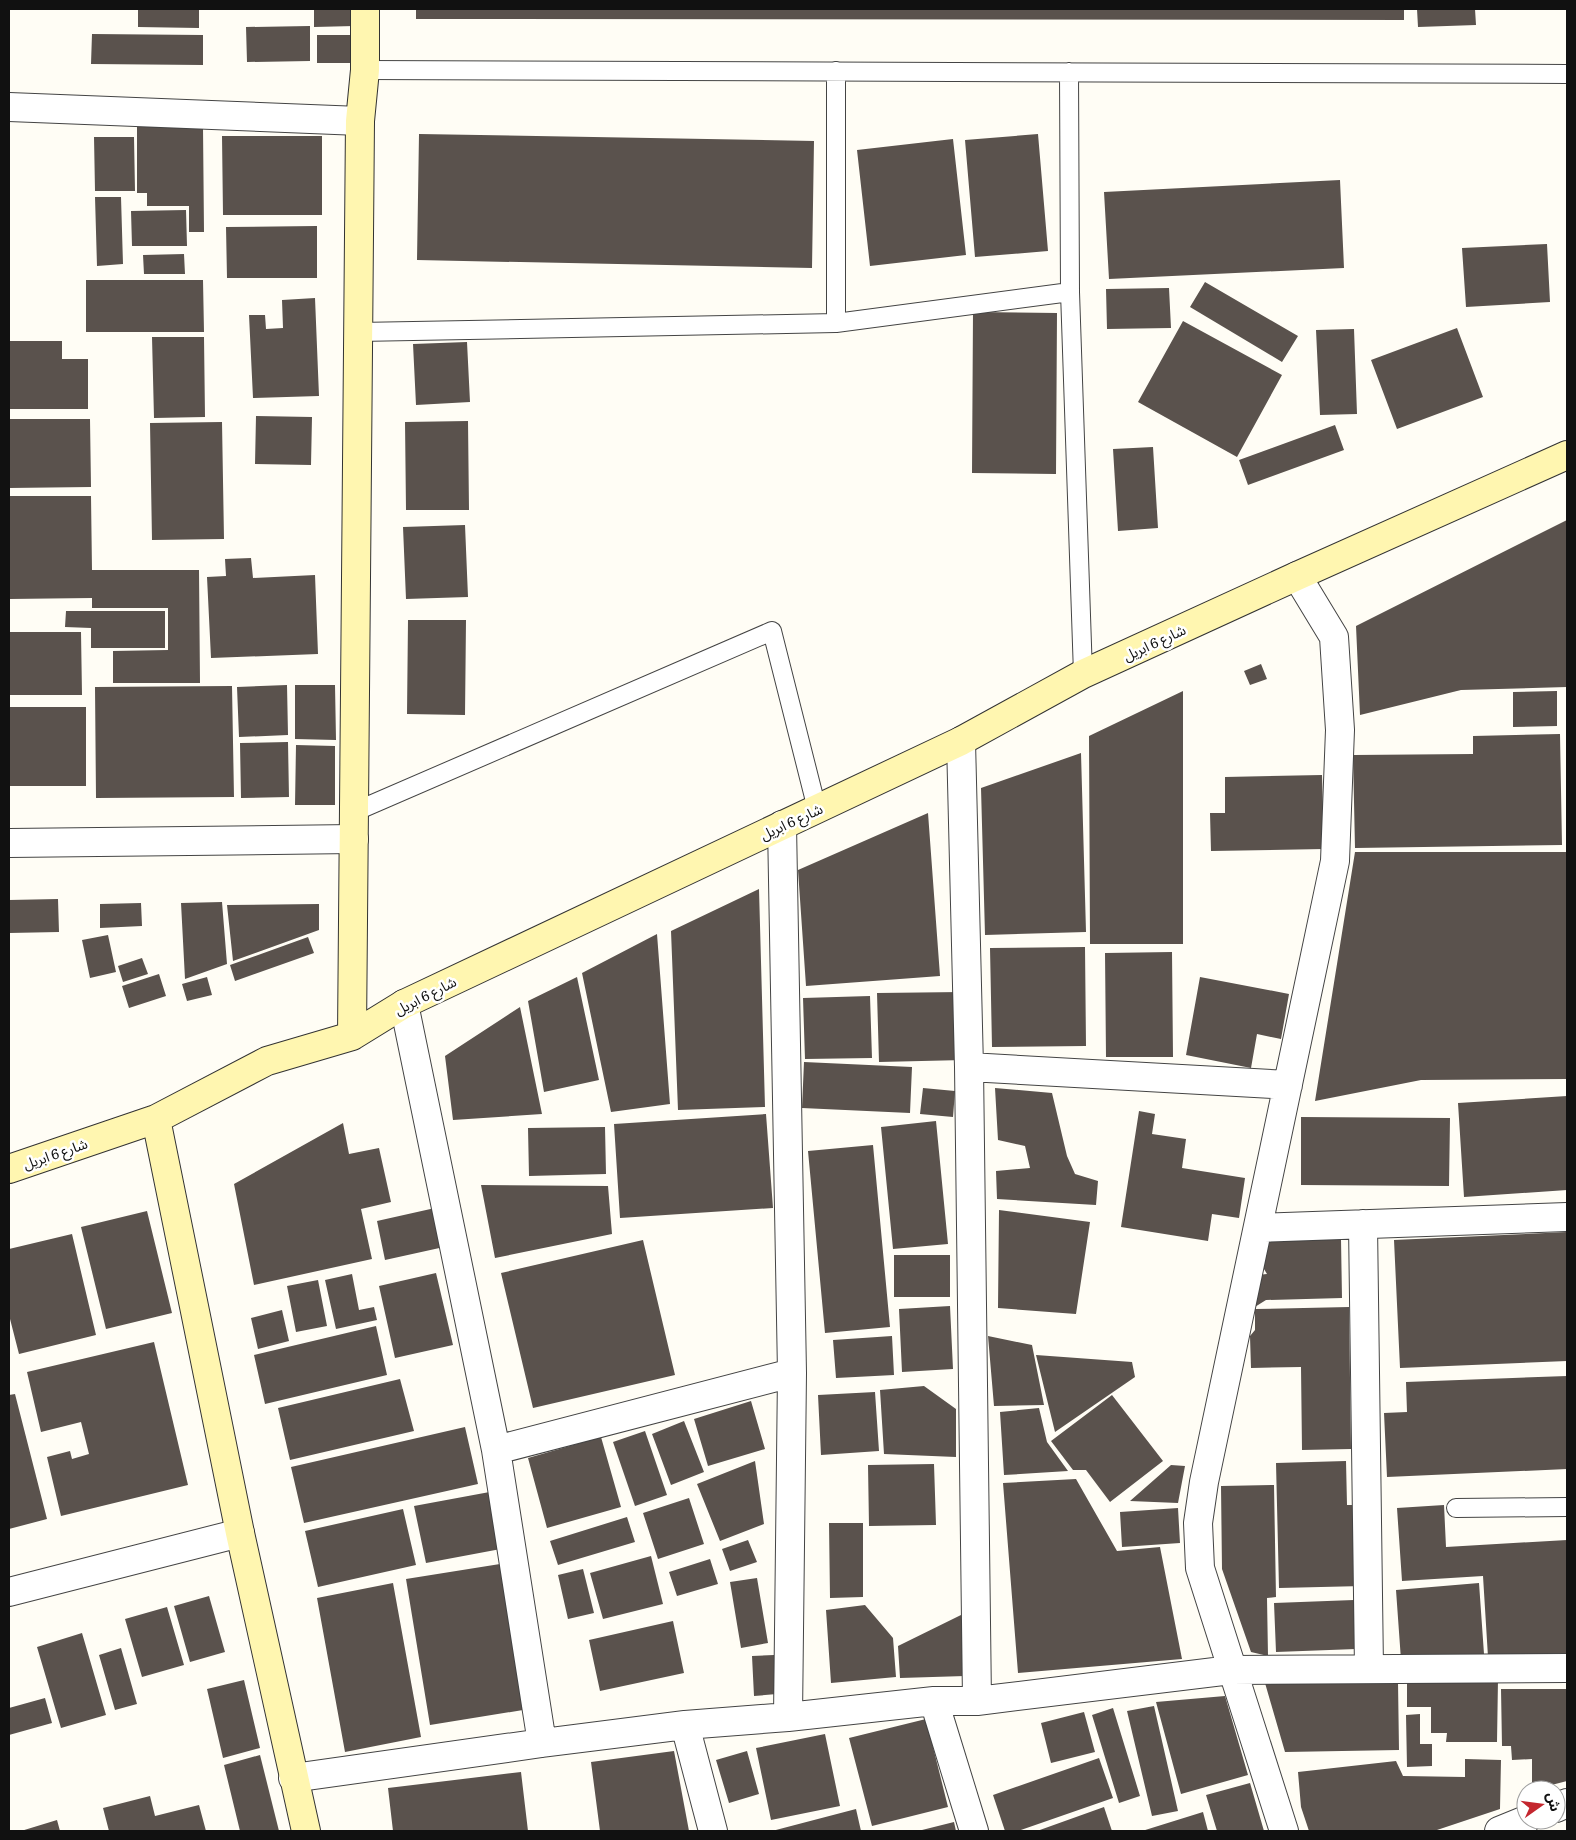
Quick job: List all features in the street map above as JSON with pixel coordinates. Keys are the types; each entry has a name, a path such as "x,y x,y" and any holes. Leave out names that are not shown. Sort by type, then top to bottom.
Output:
{"street":[{"path":"352,1036 360,121 365,70 365,9"},
{"path":"9,106 360,121"},
{"name":"شارع 6 ابريل","path":"9,1169 156,1119 268,1061 352,1036 404,1004 961,741 1083,674 1567,455"},
{"path":"1284,1831 1231,1670 1200,1568 1198,1523 1204,1482 1335,861 1340,730 1334,637 1297,576"},
{"path":"961,741 969,1067 977,1701"},
{"path":"782,825 792,1372 788,1717"},
{"path":"9,843 354,839"},
{"path":"404,1004 496,1450 542,1743"},
{"path":"969,1067 1288,1086"},
{"path":"156,1119 240,1534 306,1831"},
{"path":"1258,1228 1567,1217"},
{"path":"1363,1224 1369,1669"},
{"path":"496,1450 792,1372"},
{"path":"9,1592 240,1534"},
{"path":"293,1778 685,1725 788,1717 934,1701 977,1701 1231,1670 1567,1668"},
{"path":"934,1701 974,1831"},
{"path":"685,1725 713,1831"},
{"path":"1498,1831 1516,1824"}],"lane":[{"path":"365,70 1567,74"},
{"path":"836,71 836,322"},
{"path":"1069,72 1070,292 1083,674"},
{"path":"358,332 836,322 1070,292"},
{"path":"354,812 772,632 817,809"},
{"path":"1456,1508 1567,1507"}],"building":[{"path":"138,9 199,9 199,28 138,27"},
{"path":"314,9 354,9 354,26 314,27"},
{"path":"416,9 1404,9 1404,20 416,19"},
{"path":"1417,9 1475,9 1476,25 1418,27"},
{"path":"310,26 310,61 247,62 246,27"},
{"path":"92,34 203,35 203,65 91,64"},
{"path":"317,35 352,35 352,63 317,63"},
{"path":"137,127 203,127 204,232 189,232 189,206 147,206 147,193 137,193"},
{"path":"419,134 814,141 812,268 417,260"},
{"path":"1038,134 1048,251 975,257 965,140"},
{"path":"222,136 322,136 322,215 223,215"},
{"path":"94,137 134,137 135,191 95,191"},
{"path":"953,139 966,255 870,266 857,150"},
{"path":"1340,180 1344,268 1109,279 1104,192"},
{"path":"95,197 121,197 123,264 97,266"},
{"path":"186,210 187,246 132,246 131,211"},
{"path":"317,226 317,278 227,278 226,227"},
{"path":"1547,244 1550,302 1466,307 1462,248"},
{"path":"184,254 185,274 144,274 143,255"},
{"path":"86,280 203,280 204,332 86,332"},
{"path":"1205,282 1298,336 1282,362 1190,307"},
{"path":"1169,288 1171,328 1107,329 1106,289"},
{"path":"315,298 319,396 253,398 249,315 265,315 266,329 283,328 282,300"},
{"path":"973,312 1057,313 1056,474 972,473"},
{"path":"1183,321 1282,375 1237,457 1138,402"},
{"path":"1457,328 1483,397 1397,429 1371,360"},
{"path":"1354,329 1357,414 1320,415 1316,330"},
{"path":"152,337 204,337 205,417 154,418"},
{"path":"9,341 62,341 62,359 88,359 88,409 9,409"},
{"path":"467,342 470,402 416,405 413,344"},
{"path":"256,416 312,417 311,465 255,464"},
{"path":"9,419 90,419 91,487 9,488"},
{"path":"468,421 469,510 406,510 405,422"},
{"path":"222,422 224,539 152,540 150,423"},
{"path":"1335,425 1344,450 1248,485 1239,460"},
{"path":"1153,447 1158,528 1118,531 1113,449"},
{"path":"9,496 91,496 92,570 199,570 200,683 113,683 113,651 168,650 168,608 92,608 92,598 9,599"},
{"path":"1567,520 1567,687 1461,690 1360,715 1356,626"},
{"path":"465,525 468,597 406,599 403,527"},
{"path":"251,558 253,578 315,575 318,654 211,658 207,577 226,576 225,559"},
{"path":"66,611 165,611 165,648 91,648 91,628 65,627"},
{"path":"408,620 466,620 465,715 407,714"},
{"path":"9,632 81,632 82,695 9,695"},
{"path":"1261,664 1267,679 1250,685 1244,671"},
{"path":"287,685 288,735 239,737 237,687"},
{"path":"295,685 335,685 336,740 295,739"},
{"path":"232,686 234,797 96,798 95,687"},
{"path":"1183,691 1183,944 1090,944 1089,736"},
{"path":"1557,691 1557,726 1513,727 1513,692"},
{"path":"9,707 86,707 86,786 9,786"},
{"path":"1560,734 1562,845 1355,848 1353,755 1473,754 1473,736"},
{"path":"288,742 289,797 241,798 240,743"},
{"path":"296,745 335,746 335,805 295,805"},
{"path":"1081,753 1086,932 985,935 981,788"},
{"path":"1322,775 1324,849 1211,851 1210,813 1225,813 1225,777"},
{"path":"928,813 940,976 806,986 798,870"},
{"path":"1355,852 1567,852 1567,1079 1421,1080 1315,1101"},
{"path":"759,889 765,1107 678,1110 671,931"},
{"path":"58,899 59,932 9,933 9,900"},
{"path":"222,902 227,964 185,979 181,903"},
{"path":"141,903 142,926 100,928 100,904"},
{"path":"319,904 319,930 233,961 227,905"},
{"path":"657,934 670,1104 611,1112 582,973"},
{"path":"108,935 116,972 90,978 82,940"},
{"path":"308,937 314,953 235,981 230,965"},
{"path":"1085,947 1086,1046 992,1047 990,948"},
{"path":"1172,952 1173,1057 1106,1057 1105,953"},
{"path":"142,958 148,974 123,982 118,966"},
{"path":"159,974 166,996 129,1008 122,986"},
{"path":"207,977 212,995 187,1001 182,984"},
{"path":"577,977 599,1080 544,1092 528,1001"},
{"path":"1200,977 1289,994 1281,1039 1257,1034 1251,1068 1186,1055"},
{"path":"962,992 964,1060 879,1062 877,993"},
{"path":"870,996 872,1058 805,1059 803,998"},
{"path":"520,1007 542,1114 453,1120 445,1056"},
{"path":"804,1062 912,1067 910,1113 802,1108"},
{"path":"923,1088 955,1091 953,1117 920,1114"},
{"path":"995,1088 1052,1093 1067,1156 1075,1174 1098,1181 1096,1205 997,1199 996,1171 1030,1168 1025,1146 998,1140"},
{"path":"1567,1096 1567,1190 1464,1197 1458,1103"},
{"path":"1139,1111 1155,1114 1152,1134 1186,1139 1182,1168 1245,1178 1239,1218 1212,1214 1208,1241 1121,1227"},
{"path":"766,1114 773,1208 620,1218 614,1124"},
{"path":"1301,1117 1450,1118 1449,1186 1301,1185"},
{"path":"936,1121 948,1244 893,1249 881,1127"},
{"path":"343,1123 349,1154 379,1148 391,1202 361,1209 372,1259 254,1285 234,1184"},
{"path":"605,1127 606,1174 529,1176 528,1128"},
{"path":"873,1145 890,1327 825,1333 808,1151"},
{"path":"481,1185 608,1186 612,1234 495,1258"},
{"path":"435,1208 444,1247 385,1260 377,1221"},
{"path":"999,1210 1090,1222 1076,1314 998,1308"},
{"path":"147,1211 172,1313 106,1329 81,1227"},
{"path":"1567,1232 1567,1361 1400,1368 1394,1240"},
{"path":"72,1234 96,1335 19,1354 9,1315 9,1249"},
{"path":"1341,1239 1342,1298 1266,1300 1250,1310 1257,1275 1267,1274 1261,1264 1261,1241"},
{"path":"643,1240 675,1375 533,1408 501,1273"},
{"path":"894,1255 950,1255 950,1297 894,1297"},
{"path":"436,1273 453,1345 395,1358 379,1286"},
{"path":"352,1274 359,1310 374,1307 377,1320 336,1329 325,1280"},
{"path":"318,1280 327,1326 296,1332 287,1286"},
{"path":"950,1306 953,1369 902,1372 899,1309"},
{"path":"1349,1307 1351,1449 1302,1450 1301,1367 1251,1368 1250,1336 1255,1330 1255,1309"},
{"path":"282,1310 289,1341 258,1349 251,1318"},
{"path":"376,1326 387,1375 265,1404 254,1355"},
{"path":"892,1336 894,1375 836,1378 833,1340"},
{"path":"988,1336 1032,1345 1044,1405 994,1406"},
{"path":"154,1342 188,1485 61,1516 47,1457 70,1451 72,1459 89,1454 81,1422 41,1432 27,1372"},
{"path":"1036,1355 1132,1362 1135,1377 1055,1432"},
{"path":"1567,1376 1567,1469 1387,1477 1384,1413 1407,1412 1406,1382"},
{"path":"400,1379 414,1431 290,1460 278,1408"},
{"path":"924,1386 956,1409 956,1457 884,1454 880,1390"},
{"path":"875,1392 879,1451 821,1455 818,1395"},
{"path":"15,1394 47,1519 9,1529 9,1395"},
{"path":"1112,1395 1163,1461 1110,1502 1086,1470 1073,1470 1051,1441"},
{"path":"751,1401 765,1449 708,1466 694,1419"},
{"path":"1039,1408 1047,1442 1068,1471 1004,1475 1000,1412"},
{"path":"684,1421 704,1472 671,1485 652,1434"},
{"path":"465,1427 478,1484 304,1523 291,1467"},
{"path":"645,1431 667,1495 635,1506 613,1442"},
{"path":"601,1437 621,1507 547,1528 528,1458"},
{"path":"755,1461 764,1524 720,1541 697,1484"},
{"path":"1346,1461 1347,1505 1361,1505 1363,1586 1279,1588 1276,1463"},
{"path":"934,1464 936,1525 869,1526 868,1465"},
{"path":"1171,1465 1185,1466 1178,1503 1130,1501"},
{"path":"1076,1479 1117,1551 1160,1547 1182,1659 1018,1673 1003,1483"},
{"path":"1274,1485 1276,1597 1267,1598 1268,1656 1251,1652 1222,1569 1221,1486"},
{"path":"495,1491 506,1548 426,1563 414,1506"},
{"path":"689,1498 704,1544 658,1559 643,1513"},
{"path":"1444,1505 1446,1547 1567,1540 1567,1653 1488,1657 1483,1576 1402,1581 1397,1508"},
{"path":"1178,1508 1180,1543 1122,1547 1120,1512"},
{"path":"403,1509 416,1565 318,1587 305,1531"},
{"path":"627,1517 635,1542 558,1565 550,1541"},
{"path":"829,1523 863,1523 863,1597 830,1598"},
{"path":"748,1540 757,1562 730,1571 722,1549"},
{"path":"651,1556 663,1604 603,1619 590,1573"},
{"path":"710,1559 718,1584 677,1596 669,1572"},
{"path":"500,1564 523,1710 430,1725 406,1579"},
{"path":"583,1569 594,1613 568,1619 558,1575"},
{"path":"757,1578 768,1643 741,1648 730,1582"},
{"path":"393,1583 421,1737 345,1752 317,1598"},
{"path":"1479,1583 1484,1654 1401,1660 1396,1590"},
{"path":"209,1596 225,1652 190,1662 174,1606"},
{"path":"1354,1600 1356,1649 1276,1652 1274,1603"},
{"path":"865,1605 893,1638 896,1677 831,1683 826,1610"},
{"path":"167,1607 184,1665 142,1677 125,1619"},
{"path":"963,1614 965,1676 900,1678 898,1646"},
{"path":"673,1621 684,1673 600,1691 589,1640"},
{"path":"82,1633 106,1715 61,1728 37,1647"},
{"path":"121,1648 137,1704 115,1710 99,1655"},
{"path":"774,1655 777,1694 754,1696 752,1656"},
{"path":"1407,1679 1498,1679 1497,1742 1446,1742 1447,1733 1431,1733 1431,1707 1407,1707"},
{"path":"244,1680 260,1748 223,1758 207,1689"},
{"path":"1398,1682 1399,1750 1285,1752 1265,1683"},
{"path":"1501,1689 1567,1689 1567,1781 1532,1780 1532,1759 1512,1760 1511,1746 1502,1746"},
{"path":"1225,1696 1248,1775 1181,1794 1156,1702"},
{"path":"45,1698 52,1723 9,1735 9,1708"},
{"path":"1154,1706 1178,1811 1152,1816 1127,1711"},
{"path":"1113,1708 1140,1796 1119,1803 1092,1715"},
{"path":"1084,1712 1095,1752 1051,1763 1041,1723"},
{"path":"1420,1714 1420,1744 1432,1744 1432,1766 1407,1767 1406,1715"},
{"path":"926,1719 948,1807 872,1826 849,1738"},
{"path":"825,1734 840,1806 771,1820 756,1748"},
{"path":"674,1751 689,1831 600,1831 591,1762"},
{"path":"747,1751 759,1794 729,1803 716,1760"},
{"path":"260,1755 279,1831 240,1831 224,1765"},
{"path":"1099,1758 1113,1798 1018,1831 1005,1831 993,1795"},
{"path":"1465,1759 1501,1760 1500,1809 1434,1831 1309,1831 1301,1807 1298,1772 1396,1761 1403,1776 1465,1777"},
{"path":"521,1772 528,1831 393,1831 388,1788"},
{"path":"1250,1783 1264,1831 1217,1831 1206,1795"},
{"path":"150,1796 155,1816 199,1805 206,1831 109,1831 103,1808"},
{"path":"1104,1807 1112,1831 1037,1831"},
{"path":"856,1809 861,1831 772,1831"},
{"path":"1203,1812 1208,1831 1142,1831"},
{"path":"57,1820 60,1831 21,1831"},
{"path":"954,1822 956,1831 918,1831"}]}
